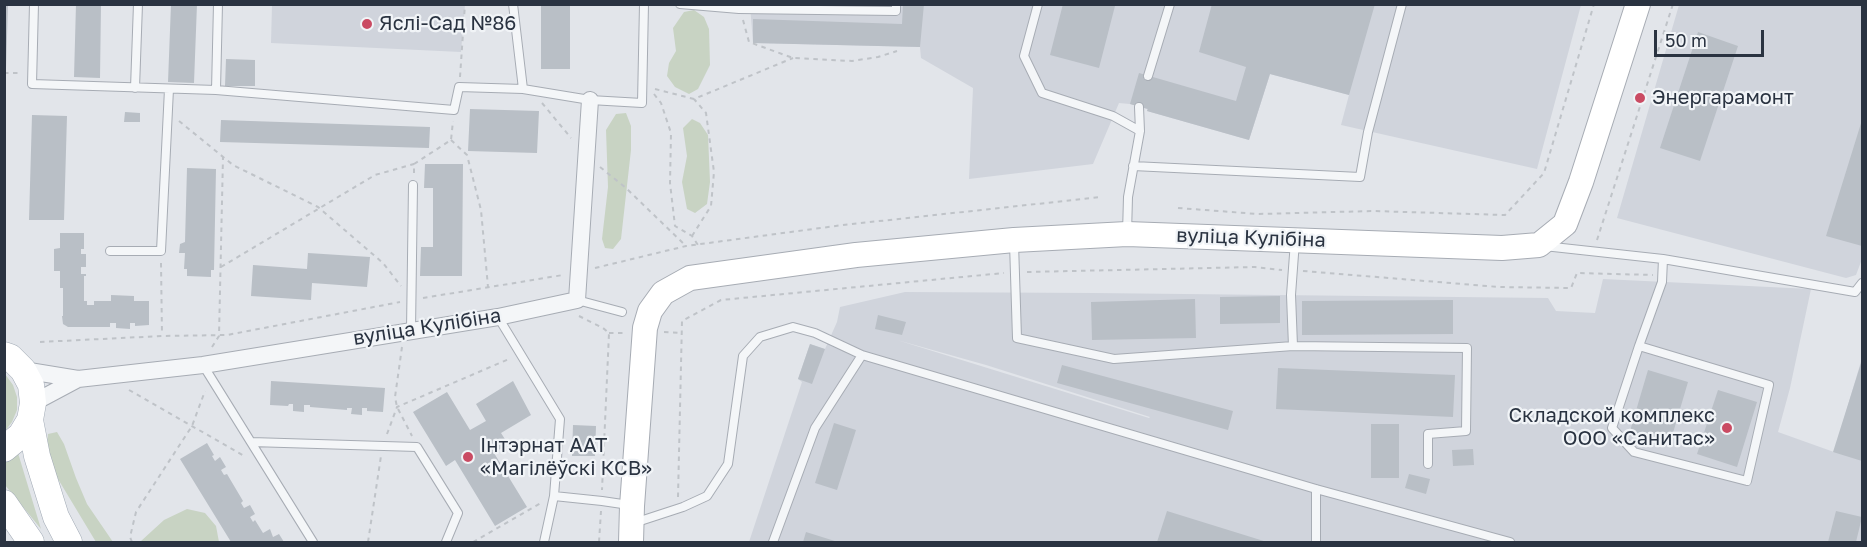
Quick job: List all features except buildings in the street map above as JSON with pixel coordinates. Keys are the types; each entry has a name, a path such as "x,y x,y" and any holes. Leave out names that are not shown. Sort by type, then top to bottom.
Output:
{"main road":[{"path":"1539,245 1565,224 1581,182 1638,4"},
{"name":"вуліца Кулібіна","path":"631,524 645,328 650,311 663,293 690,278 856,255 1014,240 1127,234 1503,248 1539,245"},
{"path":"10,357 31,385 37,456 56,517 69,543"},
{"path":"4,448 21,435 32,411"},
{"path":"4,503 31,543"}],"street":[{"path":"578,308 585,155 590,100"},
{"name":"вуліца Кулібіна","path":"10,357 78,379 207,371 407,330 578,308"},
{"name":"вуліца Кулібіна","path":"32,411 78,379"}],"lane":[{"path":"34,4 32,84 216,90 454,110 459,87 523,88 590,100 642,103 644,4"},
{"path":"135,88 138,4"},
{"path":"216,90 218,4"},
{"path":"513,4 523,88"},
{"path":"680,4 896,11 896,4"},
{"path":"1038,4 1024,56 1042,93 1113,116 1140,131"},
{"path":"1148,76 1170,4"},
{"path":"1133,166 1360,177 1368,132 1402,4"},
{"path":"110,251 161,251 169,89"},
{"path":"1127,234 1128,197 1140,131 1139,107"},
{"path":"407,330 411,300 413,185"},
{"path":"1014,240 1017,338 1114,359 1293,346 1467,348 1466,431 1428,434 1428,464"},
{"path":"1293,346 1291,296 1295,240"},
{"path":"1539,245 1663,259 1858,293 1863,283"},
{"path":"1640,346 1770,385 1747,482 1634,452 1612,428 1640,346 1662,282 1663,259"},
{"path":"578,308 622,312"},
{"path":"498,317 560,419 554,496 544,543"},
{"path":"554,496 602,501 631,524 707,496 728,464 743,356 760,337 793,327 815,333 862,354 1316,489 1510,543"},
{"path":"773,543 815,428 862,354"},
{"path":"207,371 313,543"},
{"path":"251,442 417,447 458,513 446,543"},
{"path":"1316,489 1316,543"}],"path":[{"path":"459,87 465,4"},
{"path":"1178,208 1258,214 1373,211 1505,215 1544,173 1594,4"},
{"path":"1594,252 1673,4"},
{"path":"739,7 749,42 793,58 852,61 897,51"},
{"path":"694,99 793,58"},
{"path":"4,73 31,73"},
{"path":"523,88 537,98 585,155 626,188 686,246"},
{"path":"692,237 711,206 714,172 706,113 694,99 650,88 661,103 671,133 670,183 675,226 692,237 698,245"},
{"path":"451,140 454,110"},
{"path":"168,112 233,165 321,209 383,263 411,300"},
{"path":"221,267 375,175 414,164 451,140"},
{"path":"451,140 467,155 470,166 481,210 488,288"},
{"path":"132,543 130,537 136,512 192,426 219,336 223,157"},
{"path":"413,185 414,164"},
{"path":"161,251 162,336"},
{"path":"678,508 682,321 721,300 1014,272 1255,267 1499,287 1571,288 1577,273 1661,275"},
{"path":"578,308 609,333 628,333"},
{"path":"407,330 395,397 397,407 417,447"},
{"path":"661,332 681,333"},
{"path":"599,543 609,333"},
{"path":"368,543 383,446 397,407 520,354"},
{"path":"105,376 267,468"},
{"path":"473,543 554,496"}],"shaded area":[{"name":"Яслі-Сад №86","path":"272,5 465,5 461,52 271,43"},
{"path":"750,5 1581,5 1537,169 1341,125 1349,95 1270,74 1249,140 1130,104 1119,103 1093,164 969,179 973,88 921,58 920,47 753,43"},
{"path":"1679,5 1862,5 1862,259 1856,275 1846,278 1617,218"},
{"path":"1603,279 1811,289 1778,432 1834,452 1862,358 1862,542 749,542 802,382 798,379 810,344 825,349 837,322 840,307 905,292 1093,293 1548,298 1556,311 1595,313","holes":["897,340 986,365 1150,417"]}],"green space":[{"path":"694,10 704,17 709,29 710,65 698,89 689,94 675,87 667,76 669,63 676,51 673,28 684,12"},
{"path":"626,113 631,126 631,150 621,239 613,249 605,248 602,239 608,187 606,130 616,114"},
{"path":"692,119 700,123 708,135 710,182 707,204 695,213 687,209 682,182 687,156 683,128"},
{"path":"5,374 13,385 17,397 17,410 5,431"},
{"path":"57,432 64,444 87,504 113,542 96,542 58,479 50,462 47,444 48,434"},
{"path":"18,453 41,529 5,485 5,461"},
{"path":"187,509 205,513 216,526 219,542 141,541 164,520"}],"place":[{"name":"Яслі-Сад №86","path":"367,24"},
{"name":"Энергарамонт","path":"1640,98"},
{"name":"Складской комплекс ООО «Санитас»","path":"1727,428"},
{"name":"Інтэрнат ААТ «Магілёўскі КСВ»","path":"468,457"}]}
